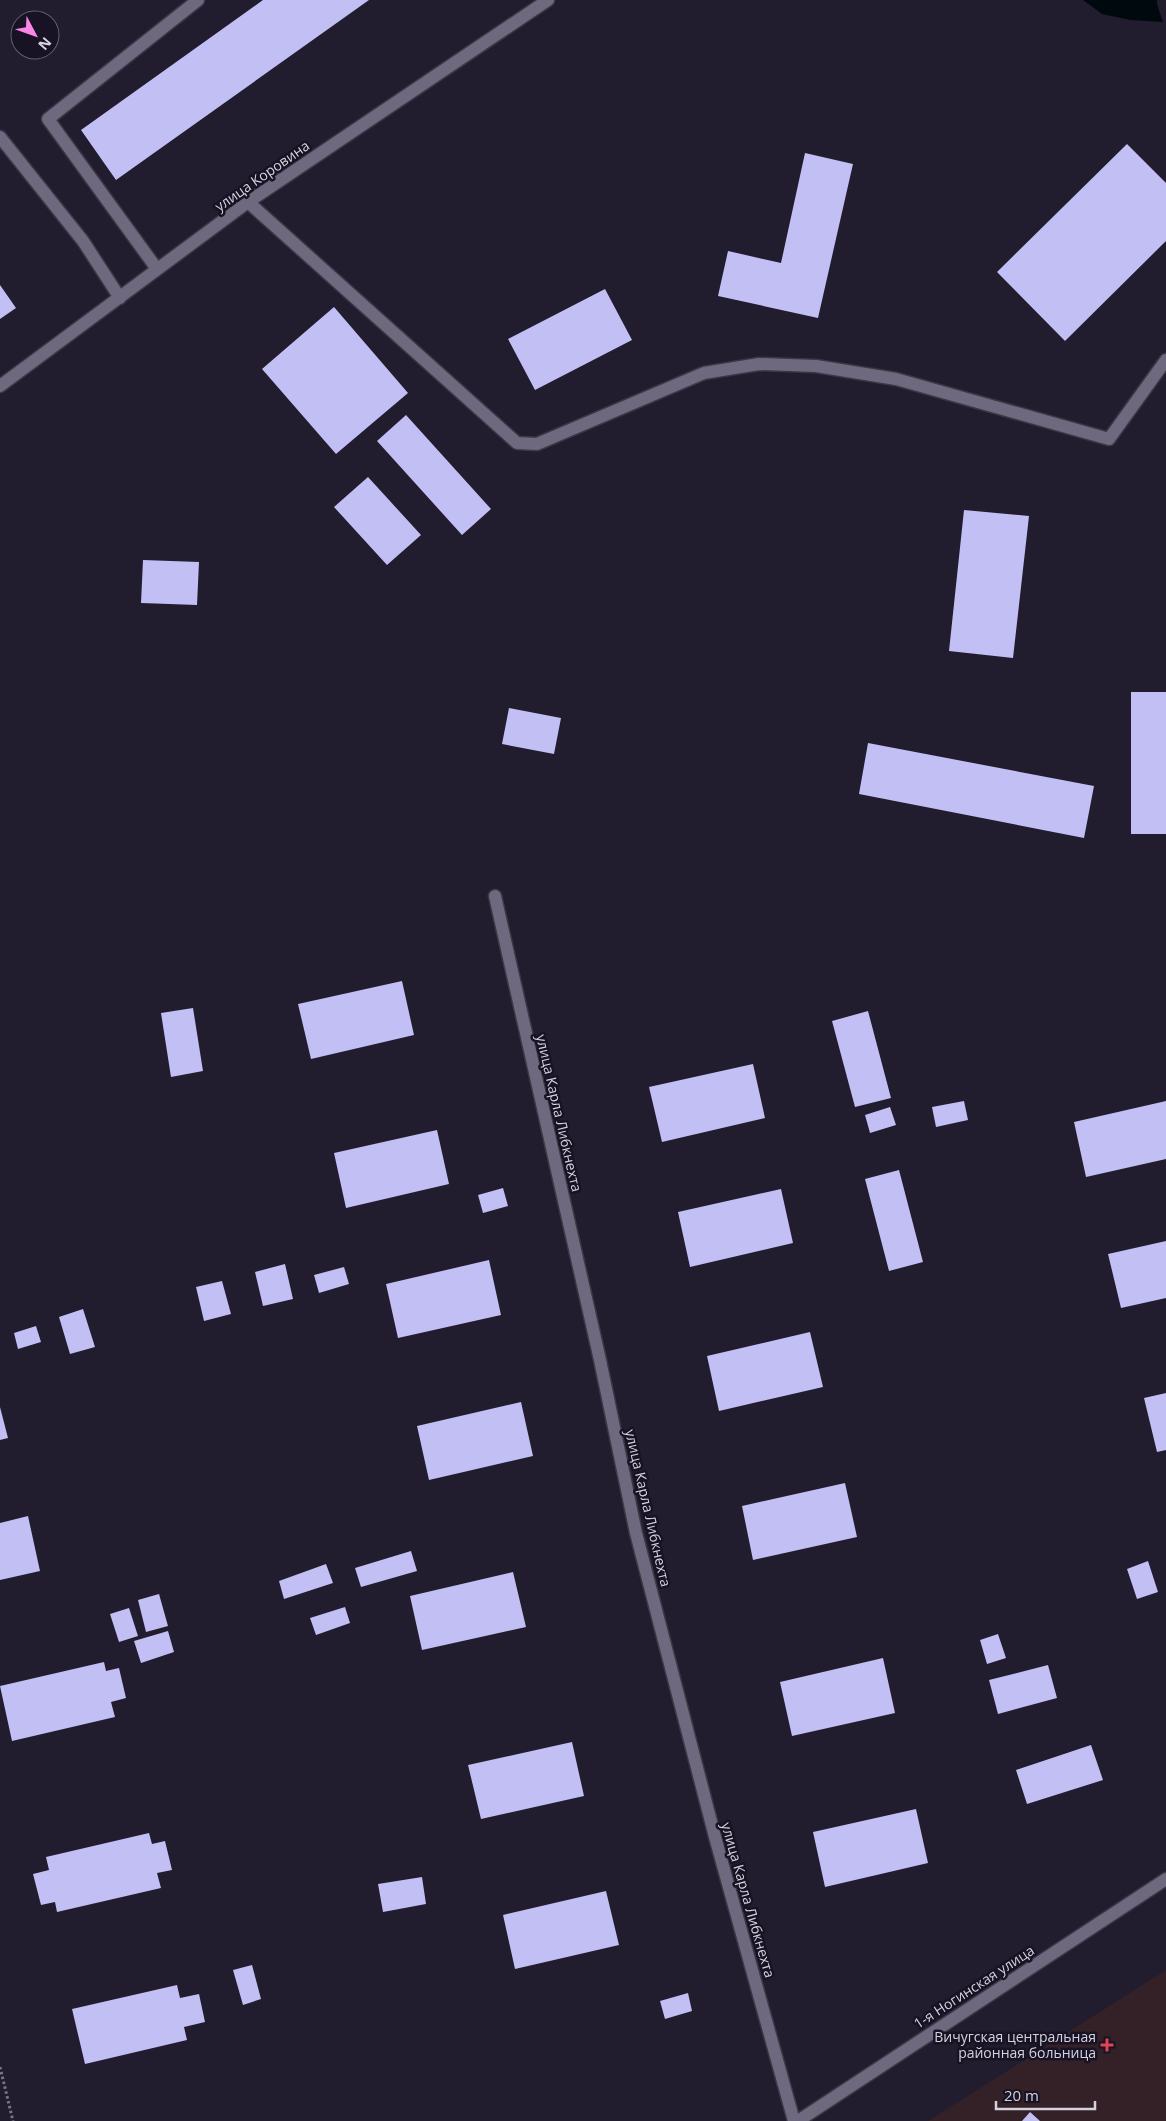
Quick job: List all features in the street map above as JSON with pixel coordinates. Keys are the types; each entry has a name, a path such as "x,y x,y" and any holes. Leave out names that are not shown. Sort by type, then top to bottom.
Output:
{"street":[{"path":"157,269 48,119 198,0"},
{"name":"улица Коровина","path":"0,386 248,202 548,0"},
{"path":"0,137 83,241 120,298"},
{"path":"248,202 517,443 537,444 704,374 760,364 816,366 896,379 1109,439 1166,360"},
{"name":"улица Карла Либкнехта","path":"495,896 600,1360 636,1533 714,1837 794,2121"},
{"name":"1-я Ногинская улица","path":"798,2121 1166,1879"}],"path":[{"path":"0,2067 13,2121"}],"shaded area":[{"path":"1083,0 1157,0 1163,22 1130,20 1102,14"},
{"name":"Вичугская центральная районная больница","path":"1166,1970 1166,2121 928,2121"}],"building":[{"path":"263,0 369,0 116,180 81,130"},
{"path":"1127,144 1166,183 1166,241 1065,341 997,272"},
{"path":"805,153 853,164 818,318 718,296 728,251 781,263"},
{"path":"0,285 16,308 0,319"},
{"path":"605,289 632,340 535,390 508,339"},
{"path":"334,307 408,393 336,454 262,369"},
{"path":"406,415 491,509 462,535 377,441"},
{"path":"368,477 421,535 387,565 334,507"},
{"path":"964,510 1029,516 1013,658 949,651"},
{"path":"143,560 199,562 197,605 141,603"},
{"path":"1131,692 1166,692 1166,834 1131,834"},
{"path":"509,708 561,718 554,754 502,744"},
{"path":"868,743 1094,786 1084,838 859,794"},
{"path":"402,981 414,1035 311,1059 298,1004"},
{"path":"193,1008 203,1071 171,1077 161,1013"},
{"path":"868,1011 891,1098 855,1107 832,1021"},
{"path":"753,1064 765,1118 662,1142 649,1087"},
{"path":"964,1101 968,1120 936,1127 932,1107"},
{"path":"1166,1101 1166,1159 1086,1177 1074,1122"},
{"path":"890,1107 896,1125 870,1133 865,1115"},
{"path":"437,1130 449,1184 346,1208 334,1153"},
{"path":"899,1170 923,1262 889,1271 865,1179"},
{"path":"503,1188 508,1206 483,1213 478,1195"},
{"path":"781,1189 793,1243 690,1267 678,1212"},
{"path":"1166,1241 1166,1298 1121,1308 1108,1254"},
{"path":"489,1260 501,1315 398,1338 386,1284"},
{"path":"285,1264 293,1299 263,1306 255,1272"},
{"path":"344,1267 349,1284 319,1293 314,1275"},
{"path":"222,1281 231,1314 204,1321 196,1287"},
{"path":"83,1309 95,1347 70,1354 59,1317"},
{"path":"36,1326 41,1342 18,1349 14,1333"},
{"path":"810,1332 823,1387 719,1411 707,1356"},
{"path":"1166,1393 1166,1450 1157,1452 1144,1398"},
{"path":"521,1402 533,1456 429,1480 417,1426"},
{"path":"0,1407 8,1438 0,1440"},
{"path":"845,1483 857,1537 753,1560 742,1506"},
{"path":"28,1516 40,1571 0,1580 0,1523"},
{"path":"411,1551 417,1571 361,1587 355,1568"},
{"path":"1148,1561 1158,1592 1137,1599 1127,1569"},
{"path":"326,1564 333,1583 284,1599 279,1581"},
{"path":"513,1572 526,1627 422,1650 410,1596"},
{"path":"159,1594 168,1626 146,1632 138,1600"},
{"path":"345,1607 350,1623 316,1635 310,1618"},
{"path":"129,1608 138,1636 119,1642 110,1614"},
{"path":"168,1631 174,1652 141,1663 134,1641"},
{"path":"998,1634 1006,1658 987,1664 980,1640"},
{"path":"883,1658 895,1713 792,1736 780,1682"},
{"path":"104,1662 106,1671 119,1668 126,1698 111,1702 115,1717 12,1741 0,1686"},
{"path":"1048,1665 1057,1698 998,1714 989,1680"},
{"path":"572,1742 584,1796 481,1819 468,1765"},
{"path":"1091,1745 1103,1780 1027,1804 1016,1770"},
{"path":"916,1809 928,1863 825,1887 813,1832"},
{"path":"149,1833 152,1844 165,1841 172,1870 157,1873 161,1888 57,1912 55,1902 41,1905 33,1874 49,1870 46,1857"},
{"path":"422,1877 426,1904 383,1912 378,1884"},
{"path":"606,1891 619,1945 515,1969 503,1915"},
{"path":"252,1965 261,1999 243,2005 233,1970"},
{"path":"177,1985 180,1998 199,1994 205,2022 184,2027 187,2040 85,2064 72,2009"},
{"path":"688,1993 692,2011 665,2019 660,2001"},
{"path":"1030,2112 1040,2121 1022,2121"}],"place":[{"name":"Вичугская центральная районная больница","path":"1107,2045"}]}
